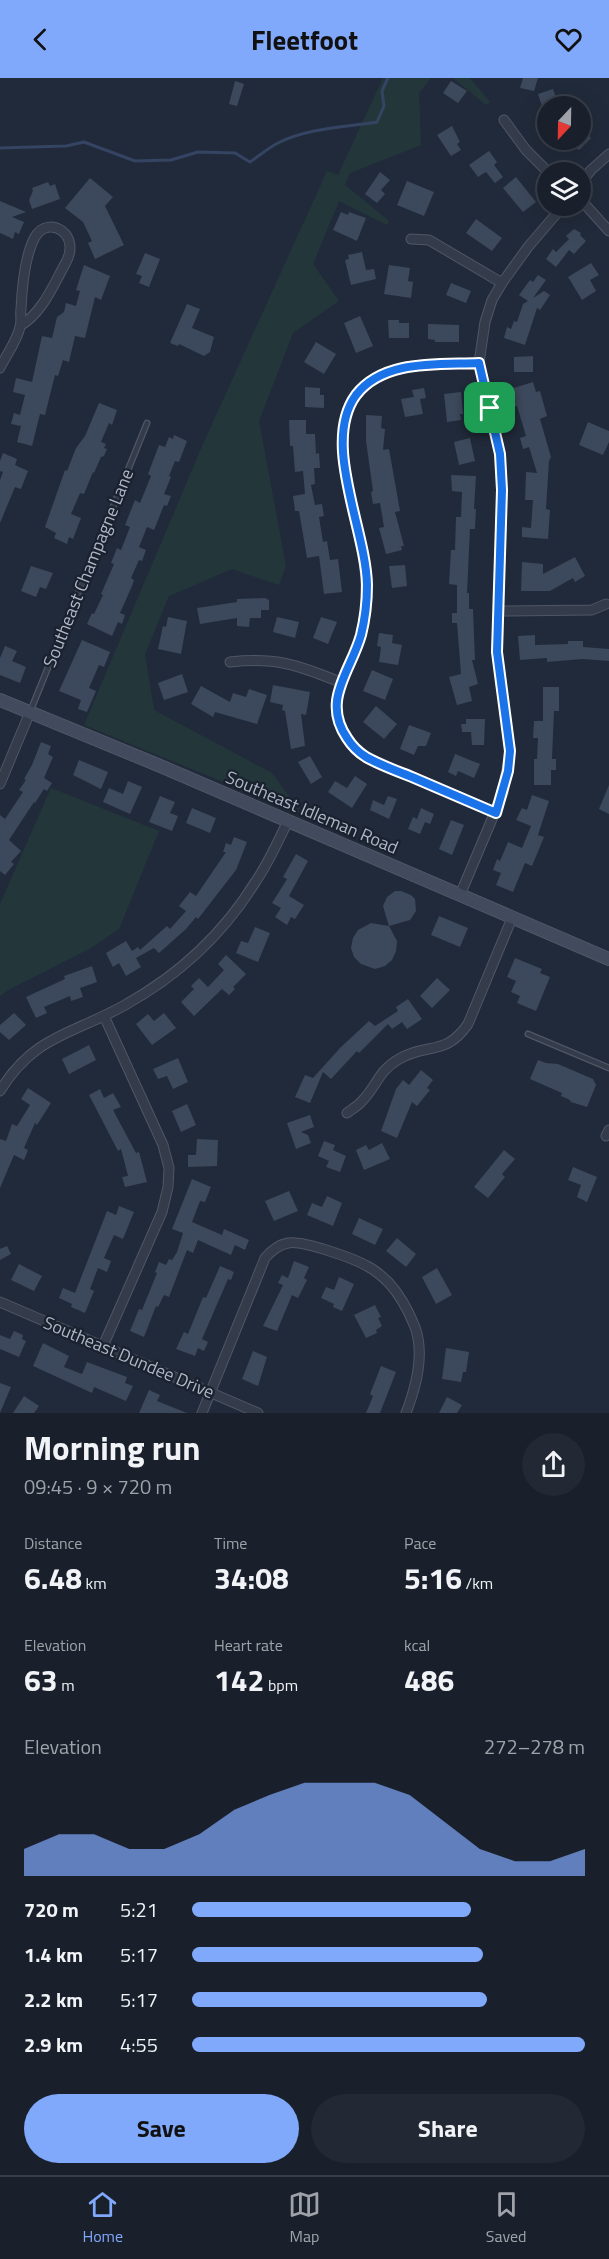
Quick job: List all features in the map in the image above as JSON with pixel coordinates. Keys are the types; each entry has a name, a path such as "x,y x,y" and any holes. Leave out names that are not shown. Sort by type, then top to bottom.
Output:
{"main road":[{"name":"Southeast Idleman Road","path":"0,700 609,959"}],"street":[{"path":"504,120 538,162"},
{"path":"591,170 609,154"},
{"path":"591,212 609,231"},
{"path":"460,895 496,813 506,782 510,751 497,652 502,490 500,454 479,363 485,322 492,300 528,247 554,216"},
{"path":"0,368 21,326 21,296 33,243 42,230 50,227 59,229 67,235 70,242 67,260 37,312 32,319 21,326"},
{"path":"411,238 429,240 502,283"},
{"path":"479,363 388,371 365,385 348,409 342,434 342,453 364,554 367,587 361,635 340,682 338,718 345,736 358,751 372,760 496,813"},
{"path":"499,611 592,610 606,604"},
{"path":"230,662 254,659 286,662 340,682"},
{"path":"0,784 30,712"},
{"path":"0,1090 16,1068 39,1047 63,1033 125,1006 163,981 208,944 257,881 288,821"},
{"path":"347,1113 362,1101 381,1073 399,1058 418,1051 444,1046 459,1036 468,1024 512,918"},
{"path":"103,1346 162,1212 168,1187 169,1167 163,1145 104,1016"},
{"path":"202,1413 266,1258 278,1246 289,1242 304,1243 366,1265 389,1283 397,1293 418,1339 416,1383 406,1413"},
{"name":"Southeast Dundee Drive","path":"0,1302 258,1413"}],"lane":[{"name":"Southeast Champagne Lane","path":"30,712 147,423"},
{"path":"528,1034 609,1068"}],"green space":[{"path":"383,78 431,78 419,93 421,145 350,173 345,185 389,221 387,225 339,201 313,264 339,301 293,333 259,421 286,566 279,585 232,569 169,596 145,654 154,710 272,773 302,814 84,725 203,444 327,171 338,175"},
{"path":"453,78 470,78 490,102 486,105"},
{"path":"51,788 159,831 119,929 91,948 0,996 0,904"}],"building":[{"path":"523,78 538,78 534,91 520,88"},
{"path":"235,81 244,84 237,106 229,104"},
{"path":"451,81 467,91 458,103 443,93"},
{"path":"553,89 555,96 539,96 538,94"},
{"path":"452,126 460,142 457,144 461,150 451,156 437,135"},
{"path":"489,151 497,162 494,165 503,177 495,183 486,172 478,177 469,165"},
{"path":"380,172 390,180 381,190 385,194 377,203 365,194"},
{"path":"516,177 536,202 523,212 503,188"},
{"path":"90,178 113,197 105,206 124,245 95,259 88,243 92,241 83,222 65,208"},
{"path":"407,181 434,192 424,216 397,205"},
{"path":"48,182 50,186 55,184 60,199 32,209 29,200 32,188"},
{"path":"0,201 26,212 12,217 24,222 19,234 15,232 13,239 0,233"},
{"path":"341,212 348,215 349,212 366,218 357,241 333,230"},
{"path":"476,219 502,238 492,251 466,233"},
{"path":"574,229 581,233 580,235 586,241 574,254 569,250 556,267 546,259 553,249 556,252 569,239 566,236"},
{"path":"362,252 366,270 374,269 376,279 351,285 345,260 349,259 348,255"},
{"path":"145,253 160,259 149,287 139,283 142,276 136,274"},
{"path":"591,263 599,275 590,280 596,291 582,300 568,277"},
{"path":"84,265 110,276 101,300 95,297 85,338 75,336 69,362 63,360 58,376 55,375 45,415 40,414 32,446 17,442 21,426 11,424 14,413 20,415 25,395 13,392 16,378 32,382 42,336 52,338 57,317 64,312 66,303 76,306 80,291 76,290"},
{"path":"389,265 410,268 408,281 413,282 411,298 384,294"},
{"path":"538,275 546,280 533,298 544,291 550,295 540,310 537,308 525,345 504,338 507,327 511,329 514,321 517,322 523,304 528,301 519,295 530,280 533,282"},
{"path":"451,283 471,291 466,303 446,295"},
{"path":"187,304 200,309 192,328 214,337 210,352 204,356 179,344 178,346 170,343"},
{"path":"360,316 373,346 356,353 344,323"},
{"path":"388,320 409,323 409,338 389,338"},
{"path":"428,324 459,325 459,342 435,342 435,340 428,339"},
{"path":"316,342 336,354 324,374 304,362"},
{"path":"533,356 533,372 514,372 514,357"},
{"path":"533,382 536,392 540,391 547,416 540,419 551,457 546,509 550,510 548,539 522,537 522,527 531,528 533,500 525,500 526,472 537,473 529,447 523,449 520,438 526,436 517,406 509,408 504,391"},
{"path":"305,387 320,388 320,395 324,395 324,408 305,407"},
{"path":"424,388 426,398 420,399 423,414 405,417 401,399 414,397 412,390"},
{"path":"461,392 463,414 460,414 461,420 447,422 444,394"},
{"path":"99,403 117,410 112,425 109,423 101,442 106,444 104,448 107,449 104,456 101,457 93,472 84,494 80,493 71,514 81,518 73,539 69,537 67,544 54,538 56,533 45,527 65,470 67,471 76,448 85,436"},
{"path":"366,415 382,416 381,428 385,429 383,450 389,449 400,511 395,512 404,546 401,546 402,550 386,554 379,528 384,527 380,503 373,504 371,492 373,491 366,441"},
{"path":"289,420 306,420 306,434 315,434 316,454 319,453 320,468 314,468 315,484 311,485 315,505 322,504 324,516 319,517 323,542 327,541 330,560 338,559 342,592 324,594 319,556 307,558 299,511 295,511 293,496 305,494 303,471 295,472 293,446 290,446"},
{"path":"588,422 609,431 609,442 603,455 579,445"},
{"path":"174,435 187,441 179,462 175,461 169,476 171,477 164,494 171,496 167,506 164,505 154,530 147,527 139,547 146,550 131,578 134,580 120,613 125,615 122,624 118,622 112,636 87,624 103,595 101,594 114,564 111,563 117,548 121,550 130,527 125,525 135,500 140,503 151,476 148,474 159,445 165,447 169,437 173,439"},
{"path":"470,438 475,461 459,465 454,442"},
{"path":"3,453 17,459 15,465 28,471 21,489 15,487 0,523 0,480 3,472 0,471 0,461"},
{"path":"451,475 476,476 475,529 470,529 467,593 469,593 469,609 473,609 475,660 472,660 478,684 469,687 472,701 457,705 449,677 461,674 457,623 452,623 452,613 457,613 457,585 449,584 451,550 455,550 456,517 461,517 462,492 452,491"},
{"path":"575,557 585,576 575,582 573,578 550,591 521,591 522,562 543,564 543,574"},
{"path":"405,565 407,586 392,588 389,566"},
{"path":"31,566 53,573 46,589 40,587 36,597 21,591"},
{"path":"265,598 269,600 269,610 261,610 261,618 250,618 249,627 237,626 237,618 200,624 197,608 237,602 237,599"},
{"path":"168,617 187,621 181,654 158,649 163,626 166,627"},
{"path":"277,617 299,622 295,638 273,632"},
{"path":"321,617 337,622 328,644 313,638"},
{"path":"379,633 393,635 392,643 402,645 398,665 379,662 381,647 377,646"},
{"path":"535,635 535,645 583,641 583,647 609,649 609,661 583,659 547,662 547,658 520,660 518,636"},
{"path":"82,640 110,652 104,667 99,665 89,688 96,691 87,712 78,709 81,700 59,691"},
{"path":"5,646 17,651 12,661 26,667 20,683 0,675 0,658"},
{"path":"372,670 393,679 385,700 363,691"},
{"path":"182,674 188,692 164,700 158,683"},
{"path":"273,685 310,692 306,715 301,714 305,746 291,749 285,711 282,710 283,705 270,702"},
{"path":"201,686 230,702 233,693 246,697 249,689 267,695 257,724 215,712 213,717 191,704"},
{"path":"543,687 559,687 559,711 554,711 552,759 556,759 556,770 551,770 551,785 534,785 534,759 537,759 538,738 533,738 534,721 543,721"},
{"path":"376,706 397,724 384,739 363,722"},
{"path":"466,719 485,719 484,745 472,745 471,732 462,732 461,724 466,724"},
{"path":"409,725 431,733 426,746 418,746 414,755 400,749"},
{"path":"41,742 51,746 48,754 53,757 44,778 52,783 47,791 44,789 34,802 9,840 21,851 11,862 14,864 5,875 0,871 0,815 5,819 23,792 19,790 26,780 24,779"},
{"path":"455,754 480,764 474,778 458,771 456,776 448,772"},
{"path":"310,756 322,777 311,784 298,762"},
{"path":"79,760 108,772 101,789 73,775"},
{"path":"355,776 367,784 352,808 328,792 335,781 347,788"},
{"path":"128,781 142,787 130,814 103,802 109,788 123,794"},
{"path":"609,785 609,814 599,809"},
{"path":"532,795 549,801 538,835 544,837 532,866 525,863 513,892 496,885 501,873 493,870 497,859 500,861 508,842 522,848 531,826 516,820 522,808 527,810"},
{"path":"160,796 175,802 170,813 178,816 172,831 149,822"},
{"path":"388,796 397,799 389,819 370,810 373,800 384,805"},
{"path":"192,808 216,818 210,833 186,823"},
{"path":"421,808 434,814 430,824 425,822 420,834 408,829 413,817 417,819"},
{"path":"451,820 464,825 452,855 439,849"},
{"path":"234,837 247,842 236,870 198,919 196,917 159,953 154,948 136,958 141,967 126,976 119,963 113,967 106,953 126,941 132,951 138,947 140,950 167,926 170,929 186,911 179,906 190,892 196,896 226,852 223,852 226,843 231,845"},
{"path":"296,854 308,861 289,896 304,905 295,919 291,917 287,925 275,917 281,908 272,903 287,879 283,877"},
{"path":"395,891 411,895 415,899 416,911 410,920 389,926 383,906 387,897"},
{"path":"439,916 468,928 460,947 431,935"},
{"path":"371,923 389,926 397,941 392,960 385,966 375,969 361,964 354,957 351,948 358,930"},
{"path":"255,927 270,933 258,962 236,953 241,941 248,943"},
{"path":"226,955 246,974 233,987 235,989 229,995 222,989 194,1016 181,1002 194,989 191,986 199,978 208,987 224,970 218,964"},
{"path":"515,958 542,969 540,973 550,977 536,1011 517,1003 520,996 511,992 516,981 507,977"},
{"path":"92,966 97,982 80,988 83,997 71,1001 70,996 44,1007 47,1013 36,1018 26,997 65,979 64,976"},
{"path":"437,978 450,990 432,1008 420,996"},
{"path":"408,999 422,1019 407,1029 402,1022 392,1029 388,1024 359,1053 357,1051 331,1079 323,1072 310,1103 295,1097 305,1075 313,1078 369,1021 375,1026 398,1011 396,1007"},
{"path":"14,1013 26,1025 9,1040 0,1032 0,1025"},
{"path":"164,1013 176,1028 152,1045 136,1024 148,1014 154,1021"},
{"path":"89,1045 96,1060 69,1074 62,1059"},
{"path":"178,1058 188,1082 173,1089 167,1076 158,1079 153,1069"},
{"path":"538,1060 558,1064 593,1079 596,1085 587,1107 571,1102 561,1096 562,1093 530,1079"},
{"path":"421,1070 433,1080 427,1088 430,1090 417,1106 412,1102 397,1138 381,1131 396,1089 403,1080 409,1085"},
{"path":"28,1088 51,1103 37,1125 35,1123 24,1148 28,1150 24,1160 14,1155 0,1188 0,1139 6,1141 12,1124 17,1126 30,1105 21,1099"},
{"path":"100,1089 104,1098 113,1093 121,1107 113,1110 136,1153 139,1152 147,1182 125,1187 122,1177 128,1176 121,1149 118,1151 89,1095"},
{"path":"187,1104 196,1125 181,1132 172,1111"},
{"path":"310,1115 314,1127 301,1132 308,1135 311,1143 296,1149 287,1123"},
{"path":"197,1139 218,1140 217,1166 188,1167 188,1155 196,1155"},
{"path":"324,1141 335,1145 333,1150 346,1156 340,1172 326,1167 329,1161 318,1156"},
{"path":"382,1143 390,1159 364,1170 356,1150 366,1145 369,1150"},
{"path":"504,1150 515,1159 502,1174 505,1177 488,1198 474,1187"},
{"path":"573,1167 597,1177 587,1202 577,1197 581,1185 568,1180"},
{"path":"192,1179 211,1187 205,1202 200,1201 192,1222 222,1235 224,1229 249,1240 245,1250 235,1245 231,1255 198,1240 193,1253 187,1250 169,1297 164,1295 158,1307 156,1306 144,1337 130,1331 139,1309 142,1310 159,1262 166,1265 177,1252 183,1233 172,1229"},
{"path":"289,1191 298,1211 274,1221 265,1201"},
{"path":"327,1196 342,1203 333,1226 307,1215 312,1203 322,1207"},
{"path":"119,1206 134,1212 123,1239 114,1235 104,1258 111,1261 107,1272 98,1268 90,1289 94,1291 85,1313 59,1298 63,1288 75,1293 107,1211 116,1215"},
{"path":"359,1218 383,1229 375,1245 352,1234"},
{"path":"397,1238 416,1254 406,1267 386,1251"},
{"path":"7,1246 11,1254 0,1260 0,1249"},
{"path":"294,1261 309,1267 304,1278 307,1280 298,1298 292,1295 277,1331 263,1326 283,1285 278,1283 282,1275 288,1278"},
{"path":"19,1264 42,1276 34,1291 11,1280"},
{"path":"220,1266 234,1272 231,1280 228,1279 202,1339 208,1342 204,1351 198,1348 195,1356 176,1349 184,1332 188,1334 203,1297 206,1298"},
{"path":"437,1268 452,1295 436,1304 422,1277"},
{"path":"339,1277 354,1284 342,1311 321,1298 326,1287 334,1290"},
{"path":"375,1305 381,1317 378,1318 382,1326 376,1330 377,1333 366,1338 354,1315"},
{"path":"14,1331 23,1335 22,1339 26,1341 19,1357 0,1349 0,1335 10,1339"},
{"path":"43,1343 69,1356 64,1367 82,1374 87,1362 127,1377 125,1383 133,1386 126,1401 94,1387 92,1393 33,1366"},
{"path":"446,1348 469,1352 466,1372 463,1372 461,1382 442,1379"},
{"path":"253,1351 267,1357 258,1386 242,1379"},
{"path":"381,1366 396,1372 380,1413 366,1413 373,1396 370,1394"},
{"path":"0,1383 11,1387 0,1413"},
{"path":"149,1390 160,1395 157,1401 187,1413 139,1413"},
{"path":"24,1396 39,1406 34,1413 13,1413"},
{"path":"447,1397 462,1405 457,1413 439,1413"}],"waterway":[{"path":"0,148 66,146 84,142 135,161 171,160 198,152 235,153 250,162 274,145 301,134 377,122 384,106 382,91 388,78"}],"route":[{"path":"479,363 490,408 500,454 502,490 497,652 499,683 510,737 508,771 496,813 365,756 345,736 338,718 340,682 361,635 367,587 364,554 342,453 342,434 348,409 365,385 388,371 418,366 479,363"}]}
